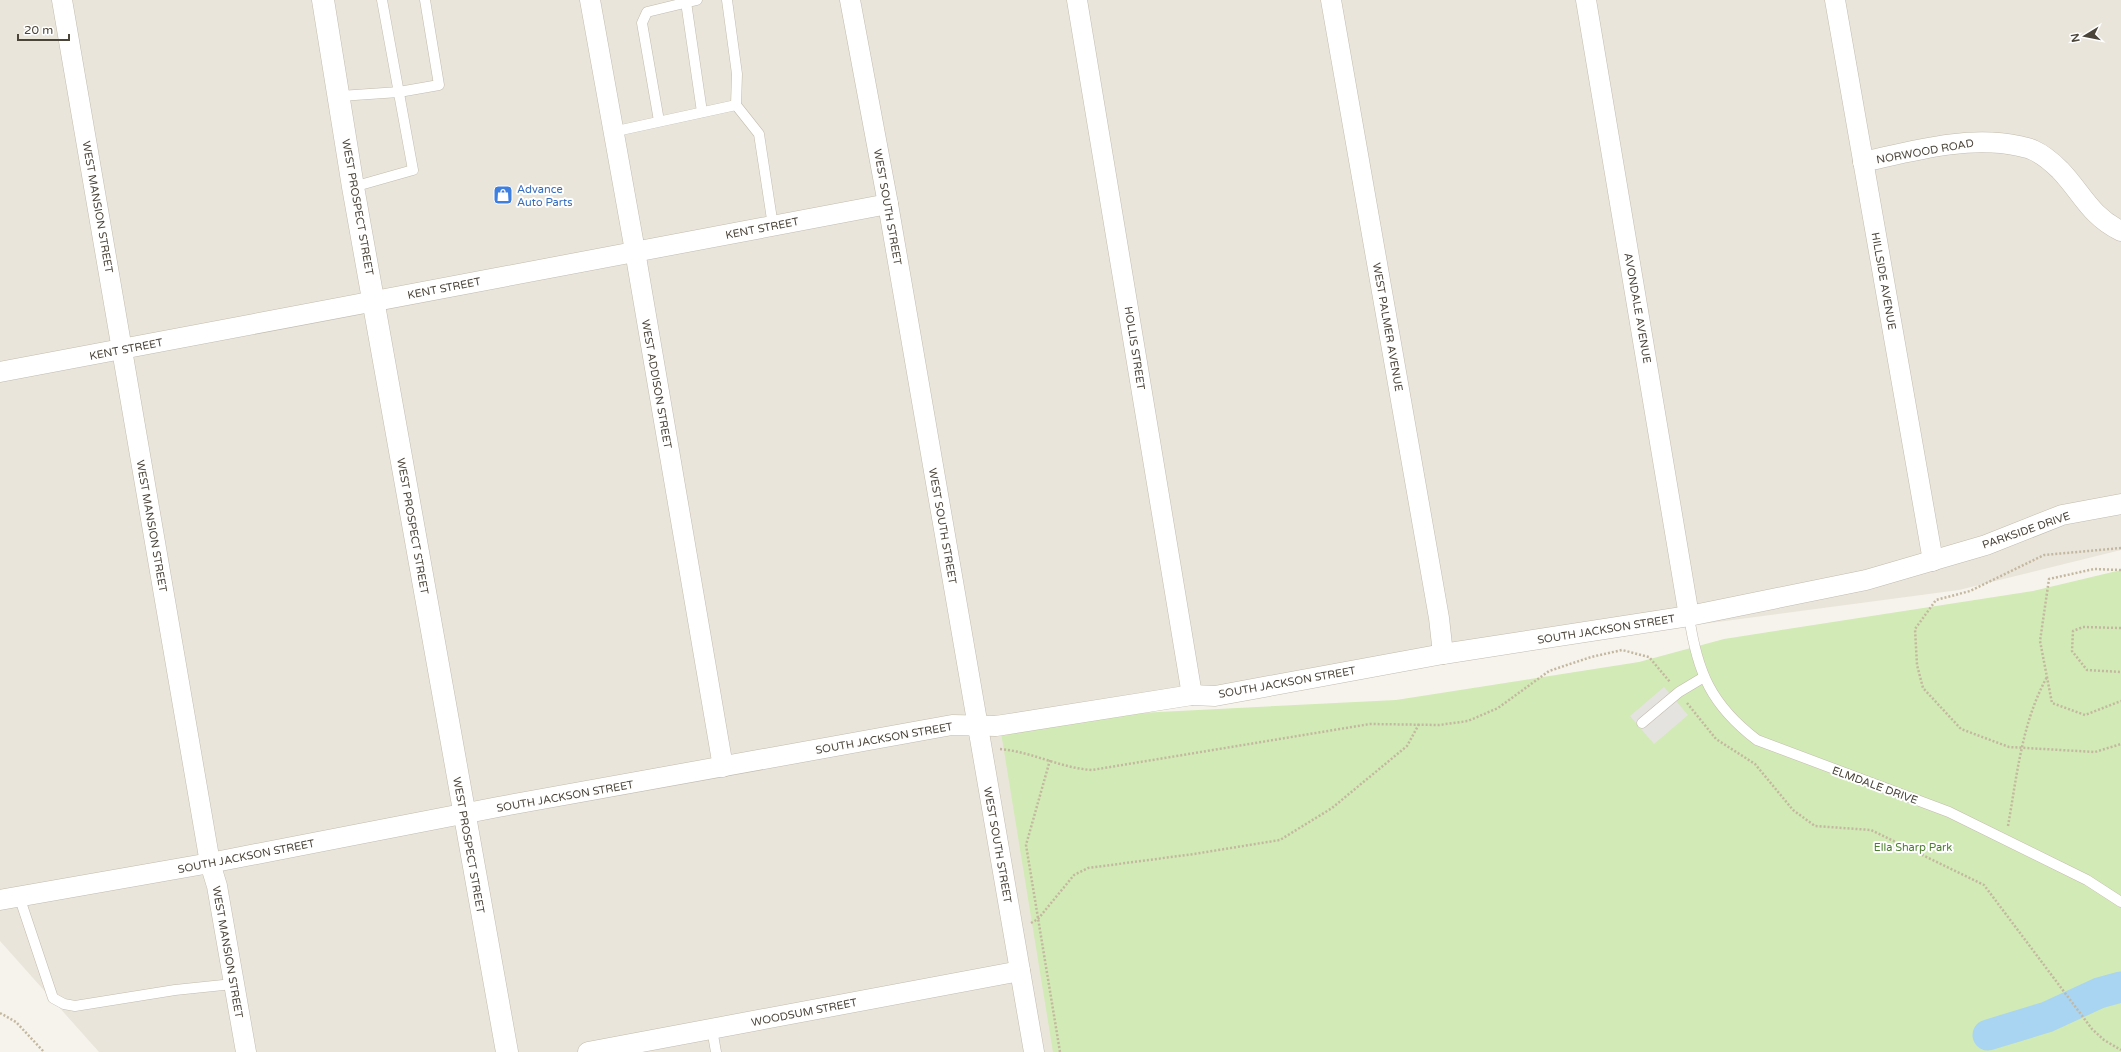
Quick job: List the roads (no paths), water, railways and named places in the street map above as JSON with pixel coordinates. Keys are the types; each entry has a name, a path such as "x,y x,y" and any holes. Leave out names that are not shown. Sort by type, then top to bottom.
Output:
{"street":[{"name":"WEST MANSION STREET","path":"62,0 210,863 217,886 246,1052"},
{"name":"WEST PROSPECT STREET","path":"323,0 340,96 353,187 463,814 507,1052"},
{"name":"WEST ADDISON STREET","path":"590,0 612,132 635,251 723,767"},
{"name":"WEST SOUTH STREET","path":"850,0 888,204 1034,1052"},
{"name":"HOLLIS STREET","path":"1077,0 1192,695"},
{"name":"WEST PALMER AVENUE","path":"1331,0 1439,618 1443,654"},
{"name":"AVONDALE AVENUE","path":"1586,0 1689,616"},
{"name":"HILLSIDE AVENUE","path":"1836,0 1933,561"},
{"name":"NORWOOD ROAD","path":"1863,162 1971,142 2000,142 2033,150 2060,169 2084,200 2106,224 2121,231"},
{"name":"KENT STREET","path":"0,372 888,204"},
{"name":"PARKSIDE DRIVE","path":"1933,561 1986,545 2062,516 2121,504"},
{"name":"SOUTH JACKSON STREET","path":"9,898 210,863 463,814 952,725 996,726 1192,695 1215,696 1443,654 1689,616 1866,580 1933,561"},
{"name":"WOODSUM STREET","path":"588,1052 1020,971"}],"lane":[{"path":"353,187 413,170 382,0"},
{"path":"340,96 399,92 439,85 425,0"},
{"path":"659,121 642,23 646,12 697,0"},
{"path":"727,0 737,74 736,105 758,134 773,226"},
{"path":"686,2 702,112"},
{"path":"612,132 736,105"},
{"name":"ELMDALE DRIVE","path":"1689,616 1693,642 1704,677 1714,698 1726,713 1757,740 1949,812 2087,880 2121,902"},
{"path":"1642,723 1679,692 1704,677"},
{"path":"9,898 53,998 64,1004 75,1006 175,990 233,984"},
{"path":"712,1029 716,1052"}],"waterway":[{"path":"1988,1035 2047,1017 2099,993 2121,987"}],"place":[{"name":"Advance Auto Parts","path":"503,195"}],"park label":[{"name":"Ella Sharp Park","path":"1913,847"}]}
